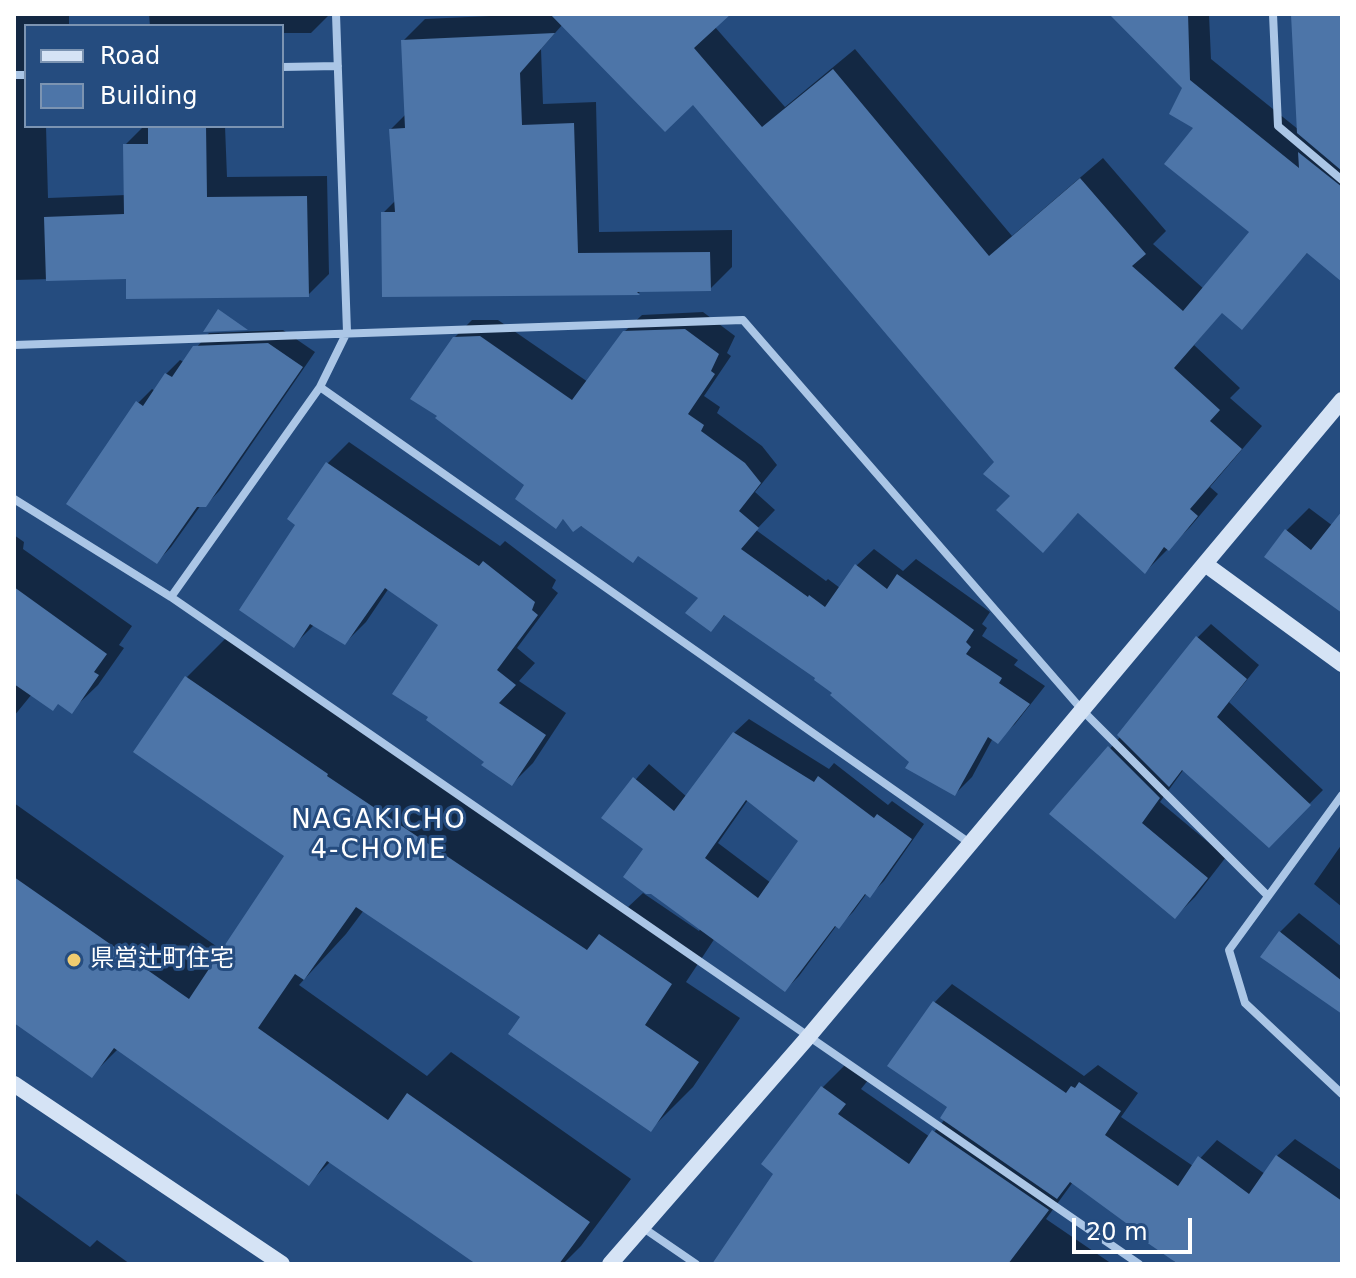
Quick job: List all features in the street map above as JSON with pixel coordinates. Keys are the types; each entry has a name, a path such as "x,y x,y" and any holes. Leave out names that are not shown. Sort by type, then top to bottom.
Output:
{"street":[{"path":"171,597 320,387 347,332 336,14"},
{"path":"1273,14 1278,126 1342,180"},
{"path":"284,67 338,66"},
{"path":"14,345 743,320 1083,711 1268,896"},
{"path":"320,387 971,844"},
{"path":"610,1264 809,1036 1342,400"},
{"path":"14,499 171,597 1139,1264"},
{"path":"1205,564 1342,664"},
{"path":"1342,795 1229,950 1245,1003 1342,1094"},
{"path":"14,1084 282,1264"},
{"path":"642,1227 696,1264"}],"building":[{"path":"550,14 731,14 694,48 762,127 833,69 989,256 1080,178 1146,254 1132,266 1183,311 1249,232 1164,164 1193,128 1169,114 1182,88 1109,14 1188,14 1190,80 1299,168 1298,152 1342,187 1342,282 1307,253 1242,330 1222,313 1174,368 1220,410 1210,421 1242,449 1190,509 1198,516 1169,551 1164,547 1145,574 1078,513 1043,553 996,510 1010,496 983,474 994,462 693,105 665,132"},
{"path":"1291,14 1342,14 1342,171 1297,133"},
{"path":"555,33 520,73 522,125 574,123 578,253 710,252 711,291 637,292 640,295 382,297 381,212 395,212 389,129 405,128 401,40"},
{"path":"148,128 206,128 207,197 307,196 309,297 126,299 126,279 46,281 44,217 124,214 123,144 148,144"},
{"path":"218,309 248,330 203,332"},
{"path":"685,329 719,354 711,371 715,374 688,414 704,425 701,431 745,463 761,483 739,511 759,528 741,549 825,607 855,564 887,589 897,574 974,630 966,642 971,647 966,654 1002,678 999,683 1030,704 998,744 988,737 955,796 905,768 909,762 830,695 832,693 815,678 724,615 711,632 685,613 698,598 638,556 633,563 581,526 573,532 563,519 556,529 515,499 524,485 435,418 437,416 410,399 453,337 480,336 572,400 623,331"},
{"path":"268,343 303,367 206,507 197,507 157,564 66,504 136,401 143,406 165,373 172,377 193,346"},
{"path":"326,462 479,566 483,561 535,602 532,610 538,615 497,670 516,685 499,703 546,735 512,786 426,720 428,717 392,694 438,625 385,588 345,645 310,624 294,648 239,610 295,525 287,519"},
{"path":"1342,511 1342,613 1264,557 1285,529 1311,550"},
{"path":"14,587 107,654 94,672 99,675 72,714 58,704 53,711 14,684"},
{"path":"1196,636 1247,679 1217,717 1311,805 1269,848 1182,770 1169,787 1117,735"},
{"path":"185,676 327,776 587,950 599,934 672,984 645,1025 699,1062 651,1132 508,1034 520,1017 356,907 304,980 295,974 258,1028 388,1120 407,1093 590,1222 559,1264 476,1264 327,1161 309,1186 114,1048 92,1078 14,1023 14,877 189,999 284,856 133,752"},
{"path":"733,732 814,782 818,776 874,818 877,814 912,839 870,898 865,894 839,929 835,926 785,992 623,877 643,849 601,818 633,777 674,811","holes":["746,800 798,841 758,898 705,858"]},
{"path":"1108,746 1160,798 1142,823 1208,878 1175,919 1049,814"},
{"path":"1279,931 1342,981 1342,1014 1260,957"},
{"path":"933,1001 1066,1093 1079,1082 1121,1111 1105,1135 1178,1186 1198,1156 1249,1194 1276,1155 1342,1201 1342,1264 1178,1264 1070,1182 1057,1199 940,1118 947,1107 887,1066"},
{"path":"821,1086 846,1104 838,1114 909,1164 932,1130 1049,1210 1008,1264 712,1264 773,1174 761,1164"}],"place":[{"name":"県営辻町住宅","path":"74,960"}],"district":[{"name":"NAGAKICHO 4-CHOME","path":"379,836"}]}
